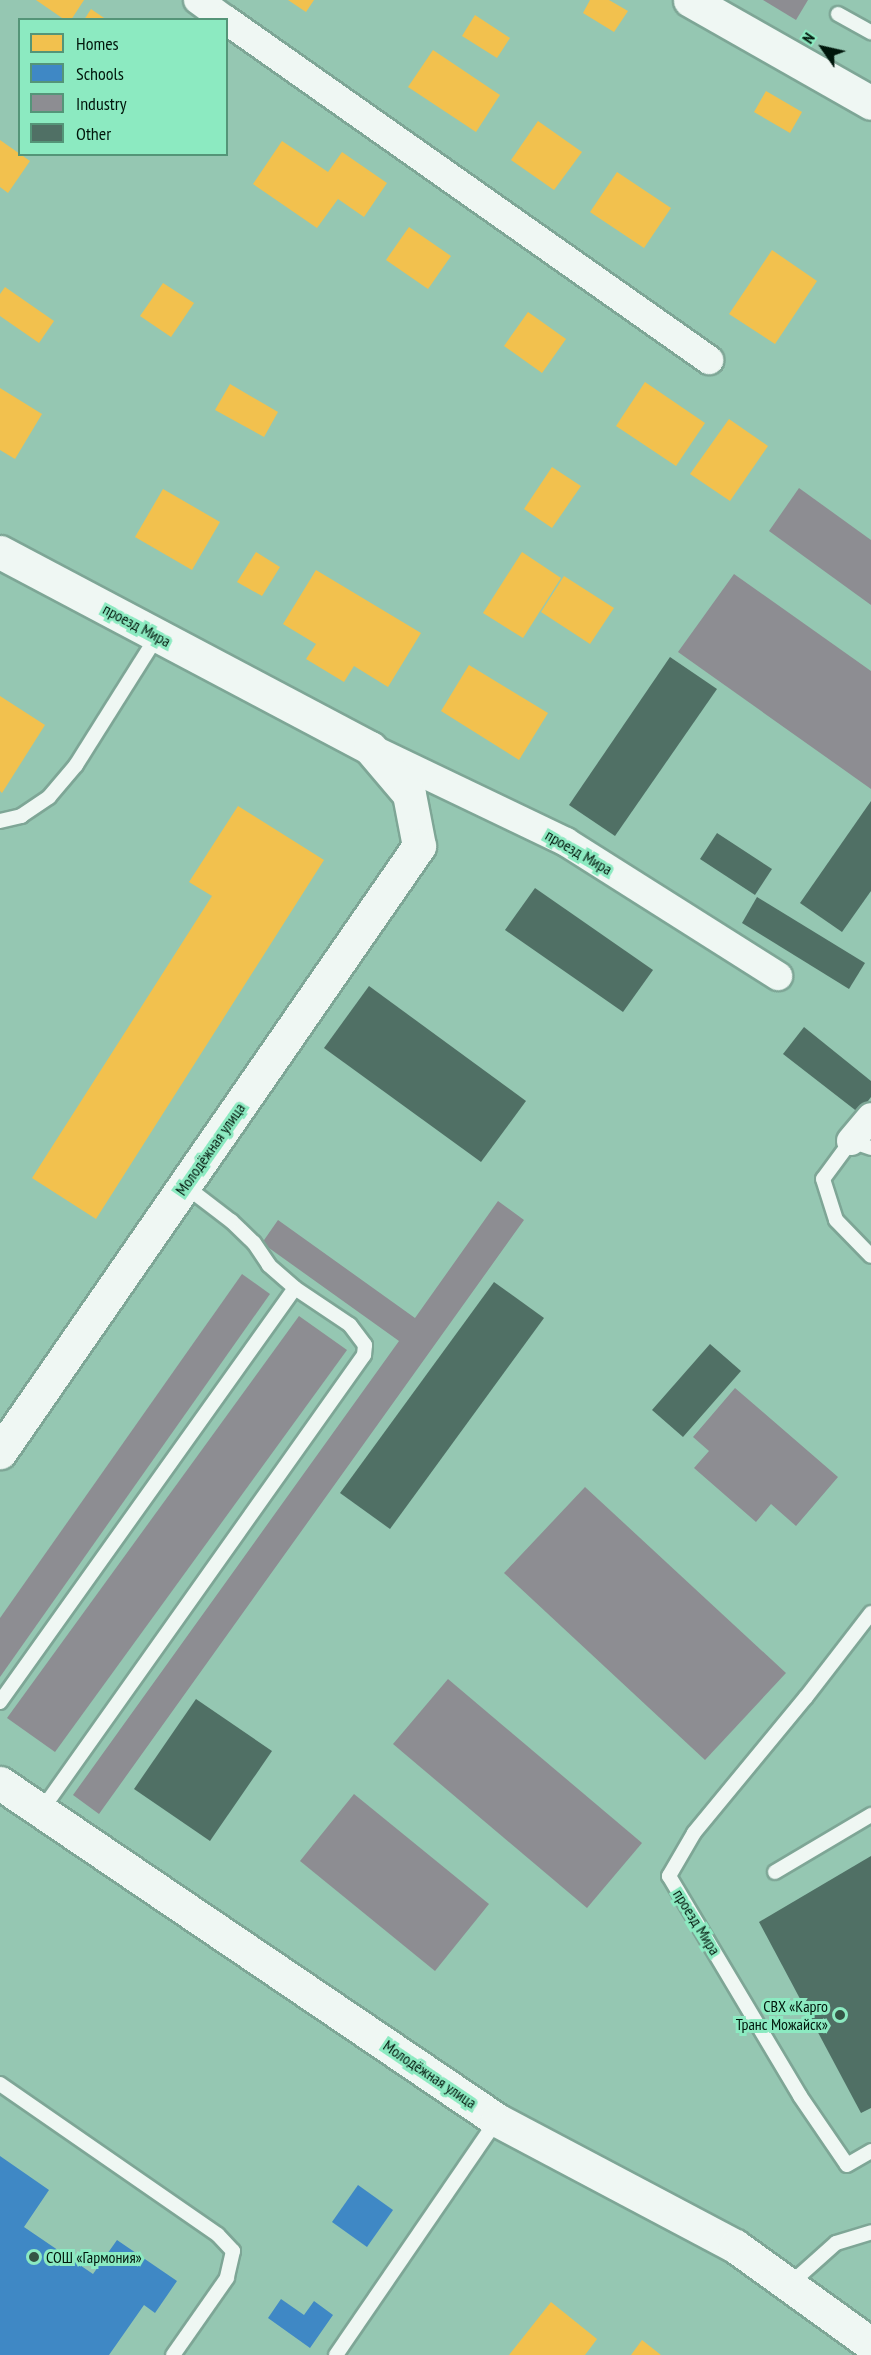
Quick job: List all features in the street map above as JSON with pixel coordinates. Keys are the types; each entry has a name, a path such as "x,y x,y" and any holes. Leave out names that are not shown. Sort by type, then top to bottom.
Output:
{"street":[{"path":"198,0 223,18"},
{"path":"690,0 871,103"},
{"path":"228,21 709,360"},
{"name":"проезд Мира","path":"0,552 370,748 566,842 778,976"},
{"name":"проезд Мира","path":"370,748 410,794 419,846"},
{"name":"Молодёжная улица","path":"0,1452 419,846"},
{"path":"861,1144 871,1117"},
{"name":"Молодёжная улица","path":"0,1783 497,2120 735,2246 871,2344"}],"lane":[{"path":"838,14 871,32"},
{"path":"0,821 21,816 49,797 76,765 158,635"},
{"path":"861,1144 823,1179 836,1220 871,1256"},
{"path":"42,1811 364,1355 365,1345 350,1325 295,1288 269,1265 254,1244 231,1221 184,1185"},
{"path":"0,1702 295,1288"},
{"name":"проезд Мира","path":"871,1613 807,1697 694,1833 669,1876 800,2096 847,2165 871,2151"},
{"path":"775,1872 871,1815"},
{"path":"0,2084 218,2235 233,2251 227,2278 173,2355"},
{"path":"336,2355 497,2120"},
{"path":"789,2285 836,2243 871,2232"}],"building: Homes":[{"path":"36,0 84,0 72,18 62,18"},
{"path":"288,0 314,0 306,12"},
{"path":"590,0 609,0 628,11 614,32 583,13"},
{"path":"91,9 104,18 85,18"},
{"path":"475,15 510,38 497,58 462,36"},
{"path":"433,50 500,95 476,132 408,87"},
{"path":"766,91 802,112 790,133 754,112"},
{"path":"538,121 582,152 554,190 511,160"},
{"path":"0,140 18,153 18,156 23,156 30,161 8,193 0,187"},
{"path":"282,141 328,172 342,152 387,183 364,217 338,199 317,228 253,184"},
{"path":"617,172 671,208 644,248 590,212"},
{"path":"409,227 451,256 428,289 386,260"},
{"path":"772,250 817,281 775,344 729,314"},
{"path":"163,283 194,303 171,337 140,316"},
{"path":"5,287 54,321 39,343 0,316 0,294"},
{"path":"528,312 566,339 542,373 504,346"},
{"path":"645,382 705,423 676,466 616,426"},
{"path":"230,384 278,412 264,437 215,410"},
{"path":"0,388 42,414 15,459 0,450"},
{"path":"729,419 768,446 730,501 690,474"},
{"path":"552,467 581,486 552,528 524,509"},
{"path":"163,489 220,522 192,570 135,537"},
{"path":"256,552 280,567 262,596 237,582"},
{"path":"522,552 561,578 523,638 483,613"},
{"path":"316,570 421,633 388,687 354,666 344,682 306,659 316,644 283,624"},
{"path":"564,576 614,608 590,644 541,612"},
{"path":"469,665 548,713 519,760 441,711"},
{"path":"0,696 45,725 2,793 0,791"},
{"path":"238,806 324,860 96,1219 32,1178 212,896 189,882"},
{"path":"551,2302 597,2339 585,2355 509,2355"},
{"path":"642,2340 661,2355 631,2355"}],"building: Schools":[{"name":"СОШ «Гармония»","path":"0,2156 49,2190 24,2227 93,2274 117,2240 177,2281 155,2313 144,2305 109,2355 0,2355"},
{"path":"358,2185 393,2210 367,2247 332,2222"},
{"path":"281,2299 304,2315 314,2301 333,2315 310,2348 268,2318"}],"building: Industry":[{"path":"763,0 808,0 796,20"},
{"path":"799,488 871,540 871,605 769,531"},
{"path":"734,574 871,671 871,789 678,652"},
{"path":"498,1201 524,1220 99,1814 73,1795 399,1341 262,1243 278,1220 415,1318"},
{"path":"242,1274 270,1294 0,1677 0,1618"},
{"path":"299,1316 347,1350 55,1752 7,1718"},
{"path":"735,1388 838,1477 796,1526 771,1504 756,1522 694,1468 709,1451 693,1437"},
{"path":"585,1487 786,1673 705,1760 504,1573"},
{"path":"448,1679 642,1843 587,1908 393,1744"},
{"path":"354,1794 489,1904 435,1971 300,1861"}],"building: Other":[{"path":"670,657 717,689 615,836 569,805"},
{"path":"871,801 871,891 842,932 800,903"},
{"path":"717,833 772,869 755,895 700,859"},
{"path":"535,888 653,970 623,1012 505,930"},
{"path":"757,897 865,963 849,989 742,923"},
{"path":"369,986 526,1101 481,1162 324,1048"},
{"path":"804,1027 871,1081 871,1097 859,1113 783,1054"},
{"path":"494,1282 544,1318 390,1529 340,1493"},
{"path":"710,1344 741,1371 683,1437 652,1410"},
{"path":"196,1699 272,1751 210,1841 134,1789"},
{"name":"СВХ «Карго Транс Можайск»","path":"871,1856 871,2108 861,2113 759,1922"}],"place":[{"name":"СВХ «Карго Транс Можайск»","path":"840,2015"},
{"name":"СОШ «Гармония»","path":"34,2257"}]}
